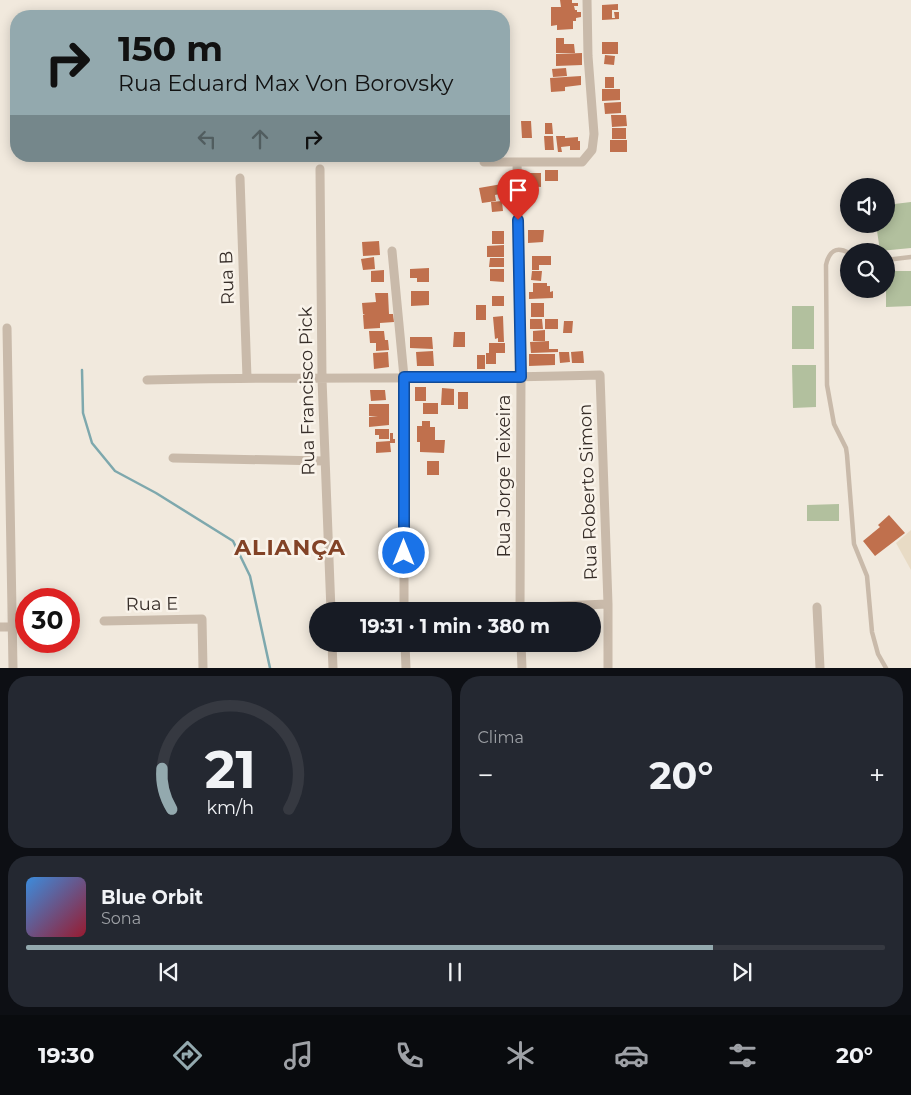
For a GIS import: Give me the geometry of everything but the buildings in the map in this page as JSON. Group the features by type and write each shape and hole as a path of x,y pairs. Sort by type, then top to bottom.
{"street":[{"path":"484,162 582,162 592,150 594,134 588,56 587,0"},
{"name":"Rua Jorge Teixeira","path":"517,162 521,377 520,602"},
{"name":"Rua Francisco Pick","path":"320,169 324,461 331,602"},
{"name":"Rua B","path":"240,178 247,378"},
{"path":"392,251 404,377 404,602"},
{"path":"6,328 4,388 13,668"},
{"name":"Rua Roberto Simon","path":"521,377 600,375 608,604 608,668"},
{"path":"147,380 521,377"},
{"path":"173,458 324,461"},
{"path":"601,604 608,604"},
{"path":"817,607 820,668"},
{"name":"Rua E","path":"104,622 202,619 203,668"},
{"path":"0,627 12,627"},
{"path":"332,652 333,668"},
{"path":"406,652 406,668"},
{"path":"521,652 522,668"}],"lane":[{"path":"840,249 836,250 827,259 826,265 828,385 834,424 848,455 854,544 867,576 872,632 878,654 886,668"},
{"path":"895,259 911,257"}],"green space":[{"path":"911,202 911,248 895,250 895,243 879,243 877,233 895,233 895,204"},
{"path":"895,271 911,271 911,306 886,307 886,298 895,298"},
{"path":"792,306 814,306 814,349 792,349"},
{"path":"792,365 816,365 816,407 793,408"},
{"path":"839,504 839,521 807,521 807,505"}],"shaded area":[{"path":"911,530 911,570 896,543"}],"waterway":[{"path":"82,370 83,413 92,443 115,471 156,493 233,541 250,576 270,668"}],"district":[{"name":"ALIANÇA","path":"290,547"}],"route":[{"path":"404,553 404,377 521,377 518,220"}]}
